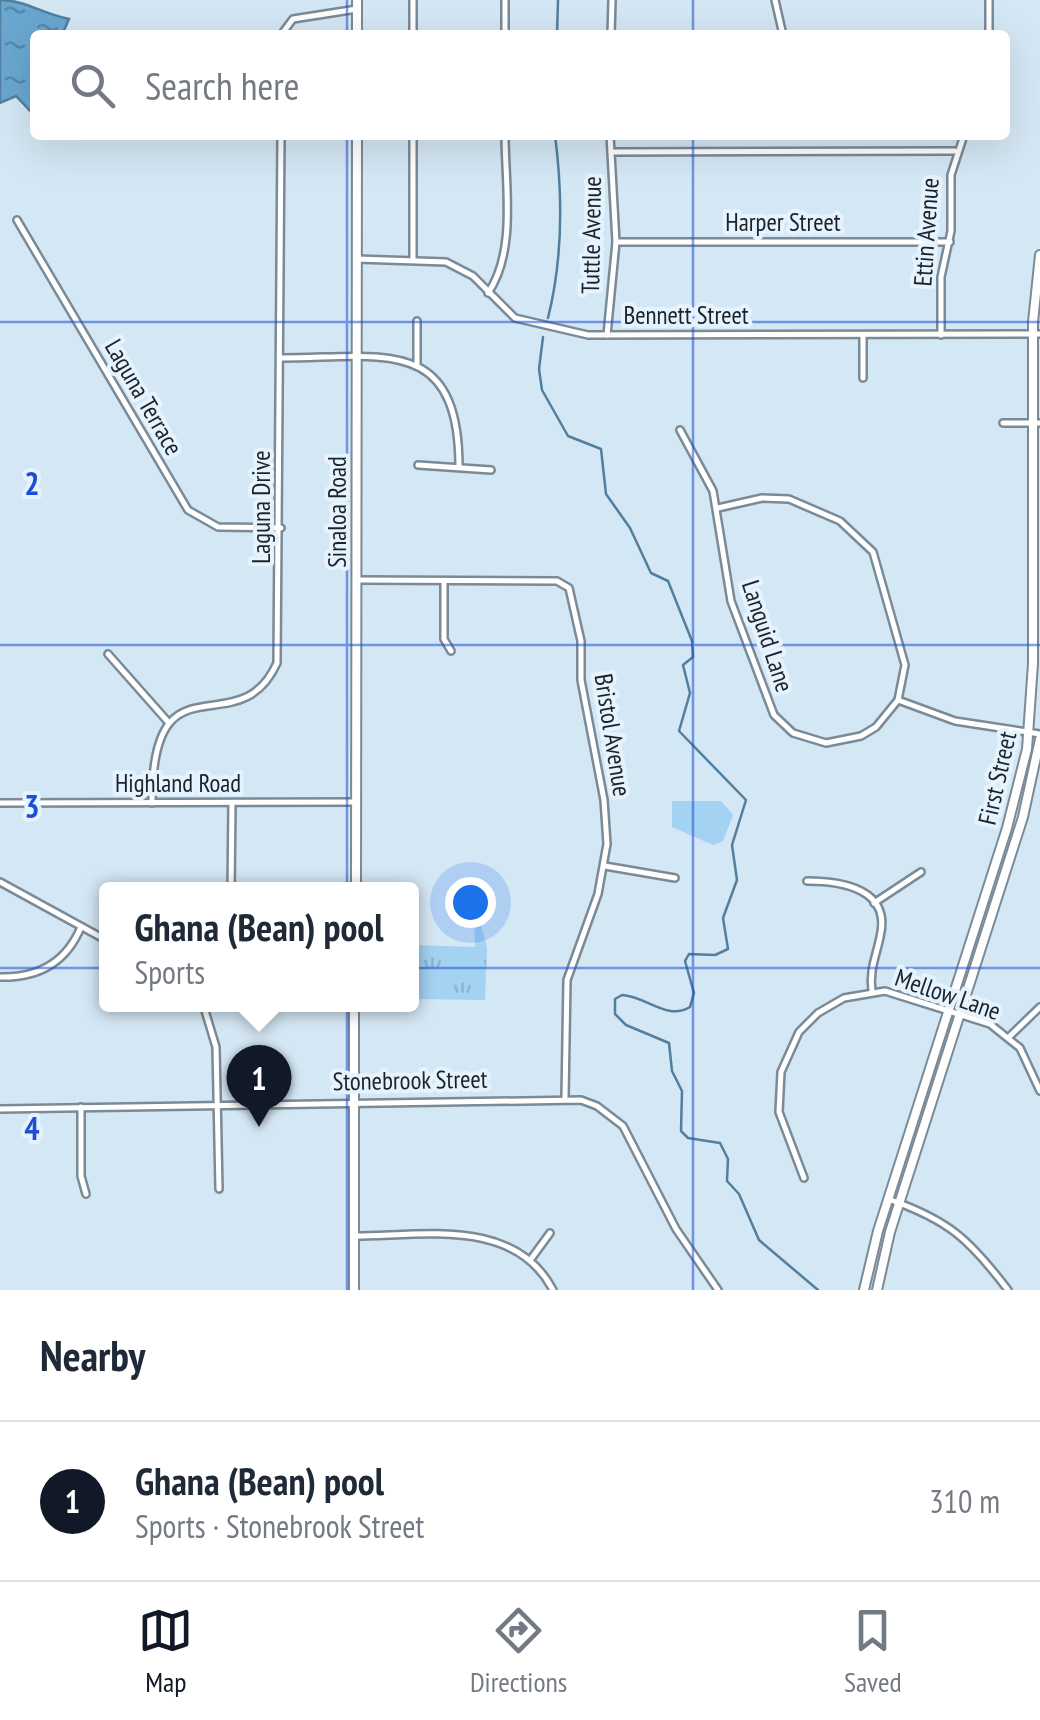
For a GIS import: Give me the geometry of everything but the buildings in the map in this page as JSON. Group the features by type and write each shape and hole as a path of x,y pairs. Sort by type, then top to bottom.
{"main road":[{"name":"Sinaloa Road","path":"356,882 357,140"},
{"name":"First Street","path":"864,1290 888,1199 1019,786 1029,732 1040,255"},
{"name":"First Street","path":"877,1290 900,1203 1023,817 1040,736"},
{"path":"354,1012 354,1290"}],"street":[{"path":"413,0 413,30"},
{"path":"505,0 505,30"},
{"path":"611,30 612,0"},
{"path":"775,0 782,30"},
{"path":"990,0 990,30"},
{"path":"284,30 292,19 357,5"},
{"name":"Laguna Drive","path":"169,723 195,706 246,698 272,675 280,648 281,140"},
{"path":"413,140 413,259"},
{"path":"488,293 500,274 505,249 505,140"},
{"name":"Tuttle Avenue","path":"607,335 616,242 610,140"},
{"name":"Ettin Avenue","path":"941,335 941,277 950,242 950,174 962,140"},
{"path":"610,152 956,151"},
{"name":"Laguna Terrace","path":"17,220 188,510 218,528 281,528"},
{"name":"Harper Street","path":"616,242 950,242"},
{"name":"Bennett Street","path":"357,259 413,259 456,266 505,311 526,323 607,335 1036,334"},
{"path":"417,320 417,365"},
{"path":"863,335 863,378"},
{"path":"281,358 394,358 417,365 438,380 453,403 459,424 459,465"},
{"path":"1003,424 1036,424"},
{"name":"Languid Lane","path":"680,430 707,477 718,508 731,600 768,704 780,723 808,740 843,742 876,727 898,700"},
{"path":"418,465 491,470"},
{"path":"718,508 762,498 789,499 840,521 862,538 881,569 903,652 904,676 898,700 955,722 1040,736"},
{"name":"Bristol Avenue","path":"356,580 557,581 570,588 581,641 584,696 604,800 605,866 567,980 565,1098"},
{"path":"444,580 444,639 452,651"},
{"path":"108,654 169,723 154,751 152,803"},
{"name":"Highland Road","path":"0,803 356,802"},
{"path":"230,882 232,803"},
{"path":"605,866 675,878"},
{"path":"874,902 920,872"},
{"path":"0,882 99,936"},
{"path":"807,882 849,884 874,902 882,930 870,966 872,991"},
{"path":"0,976 21,977 47,968 68,951 82,927"},
{"name":"Mellow Lane","path":"804,1178 779,1112 784,1060 799,1032 818,1013 844,998 872,991 896,993 990,1024 1009,1037 1027,1060 1040,1091"},
{"path":"1009,1037 1040,1006"},
{"path":"206,1012 215,1035 219,1190"},
{"name":"Stonebrook Street","path":"0,1109 565,1098 598,1106 623,1126 676,1229 718,1290"},
{"path":"82,1107 86,1194"},
{"path":"888,1199 949,1224 979,1252 1008,1290"},
{"path":"531,1259 550,1233"},
{"path":"354,1236 482,1237 508,1244 531,1259 553,1290"}],"green space":[{"path":"672,801 721,801 733,815 723,841 713,845 672,827"},
{"path":"473,892 487,948 485,1000 419,999 419,945 475,947"}],"water":[{"path":"0,0 69,19 64,30 30,30 30,111 16,96 0,103"}],"waterway":[{"path":"557,30 558,0"},
{"path":"548,318 557,273 560,227 555,140"},
{"path":"543,337 539,369 542,390 568,436 601,449 606,494 630,528 651,573 668,581 692,641 693,657 683,665 690,693 679,731 746,800 732,845 737,880 723,918 728,949 715,955 689,954 685,961 694,993 690,1007 665,1010 622,995 615,999 615,1014 626,1025 669,1043 672,1071 682,1091 681,1131 688,1138 720,1143 728,1159 727,1181 739,1194 759,1240 818,1290"}],"place":[{"name":"Ghana (Bean) pool","path":"259,1127"}]}
